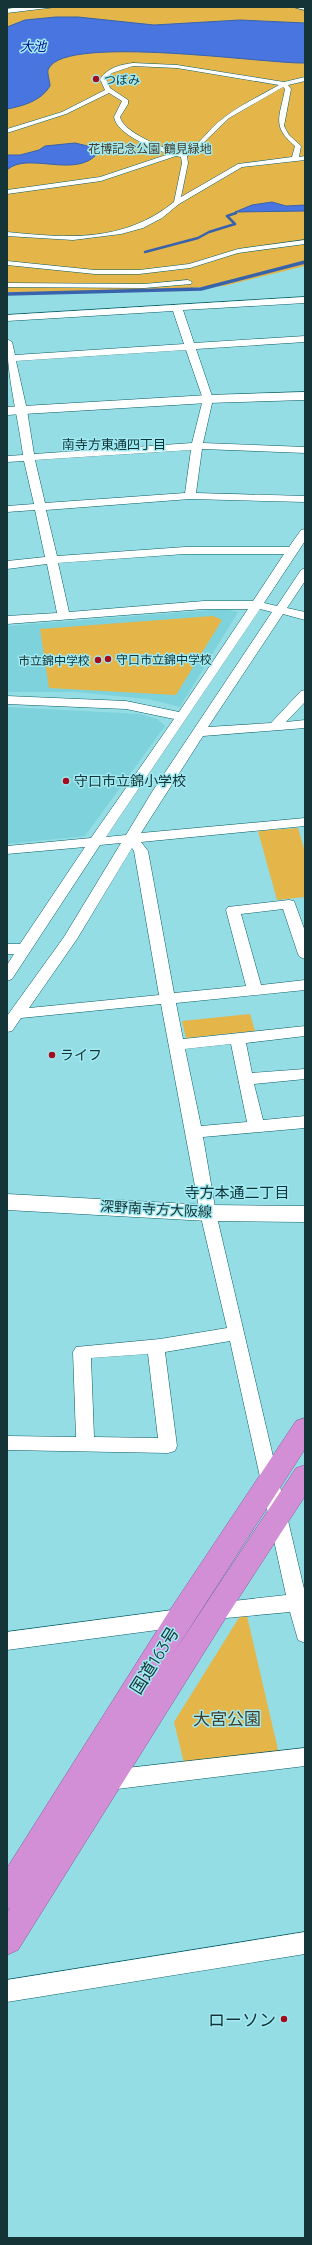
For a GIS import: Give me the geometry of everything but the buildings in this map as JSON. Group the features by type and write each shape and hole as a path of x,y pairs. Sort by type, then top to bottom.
{"highway":[{"name":"国道163号","path":"7,1895 180,1618 305,1428"},
{"name":"国道163号","path":"7,1940 215,1611 305,1476"}],"main road":[{"name":"深野南寺方大阪線","path":"7,1202 68,1204 208,1213 305,1214"}],"street":[{"path":"7,11 24,8 53,7"},
{"path":"296,7 305,8"},
{"path":"295,159 298,146 286,136 281,126 288,89 284,84 246,75 149,64 129,66 108,73 103,83 108,91 126,100 125,104 119,110 117,117 124,130 174,154 184,155 193,150 227,117 284,84 305,78"},
{"path":"7,131 64,113 108,91"},
{"path":"7,192 101,179 174,154"},
{"path":"177,203 185,163 184,155"},
{"path":"7,234 47,238 109,234 155,221 177,203 240,166 305,158"},
{"path":"7,263 111,273 159,270 185,267 218,255 305,242"},
{"path":"7,285 144,286 188,282"},
{"path":"7,318 305,300"},
{"path":"177,308 192,348 208,399 197,446 190,496"},
{"path":"9,359 192,348 305,339"},
{"path":"7,342 9,359 22,410 29,458 64,615"},
{"path":"7,411 208,399 305,396"},
{"path":"7,459 197,446 305,450"},
{"path":"7,509 190,496 305,499"},
{"path":"7,976 95,842 258,605 305,532"},
{"path":"7,565 52,559 238,549 292,550"},
{"path":"7,1027 70,939 131,838 305,572"},
{"path":"7,620 204,605 258,605 305,616"},
{"path":"276,725 305,694"},
{"path":"7,700 126,705 182,717"},
{"path":"199,732 305,724"},
{"path":"7,850 305,822"},
{"path":"131,838 141,851 208,1213 237,1333 277,1518 302,1603 305,1634"},
{"path":"255,991 233,910 290,904 305,954"},
{"path":"7,949 25,949"},
{"path":"16,1014 305,985"},
{"path":"176,1045 237,1037 305,1031"},
{"path":"237,1037 256,1126"},
{"path":"245,1079 305,1074"},
{"path":"194,1132 305,1122"},
{"path":"85,1445 82,1352 156,1347 196,1342 237,1333"},
{"path":"7,1443 168,1446 156,1347"},
{"path":"215,1611 302,1603"},
{"path":"7,1641 180,1618"},
{"path":"109,1780 305,1758"},
{"path":"7,1991 305,1943"}],"shaded area":[{"name":"守口市立錦中学校","path":"225,609 238,612 180,707 148,699 75,692 7,692 7,626"},
{"name":"守口市立錦小学校","path":"7,707 140,714 157,719 165,726 85,836 7,844"}],"green space":[{"name":"花博記念公園 鶴見緑地","path":"7,7 305,7 305,266 224,286 141,291 7,292"},
{"name":"守口市立錦中学校","path":"213,616 222,620 176,695 49,688 40,629"},
{"path":"298,828 305,852 305,897 277,900 258,831"},
{"path":"250,1014 255,1031 186,1038 182,1021"},
{"name":"大宮公園","path":"240,1616 247,1616 279,1754 185,1767 174,1722"}],"water":[{"name":"大池","path":"56,17 78,17 154,25 240,20 305,23 305,63 169,53 91,53 64,58 49,68 48,74 50,86 42,96 31,102 7,109 7,27 25,20"},
{"path":"75,143 92,147 97,151 97,154 88,161 76,164 64,165 26,163 16,165 7,170 7,155 20,155 39,150 45,146"},
{"path":"272,202 286,206 305,205 305,211 235,212 252,205"}],"waterway":[{"path":"145,252 198,238 209,232 235,224 227,216 236,213"},
{"path":"7,294 201,289 305,262 303,263"}],"place":[{"name":"つぼみ","path":"96,79"},
{"name":"守口市立錦中学校","path":"108,659"},
{"name":"市立錦中学校","path":"98,660"},
{"name":"守口市立錦小学校","path":"66,781"},
{"name":"ライフ","path":"52,1055"},
{"name":"ローソン","path":"284,2019"}],"district":[{"name":"南寺方東通四丁目","path":"114,444"},
{"name":"寺方本通二丁目","path":"237,1192"}]}
